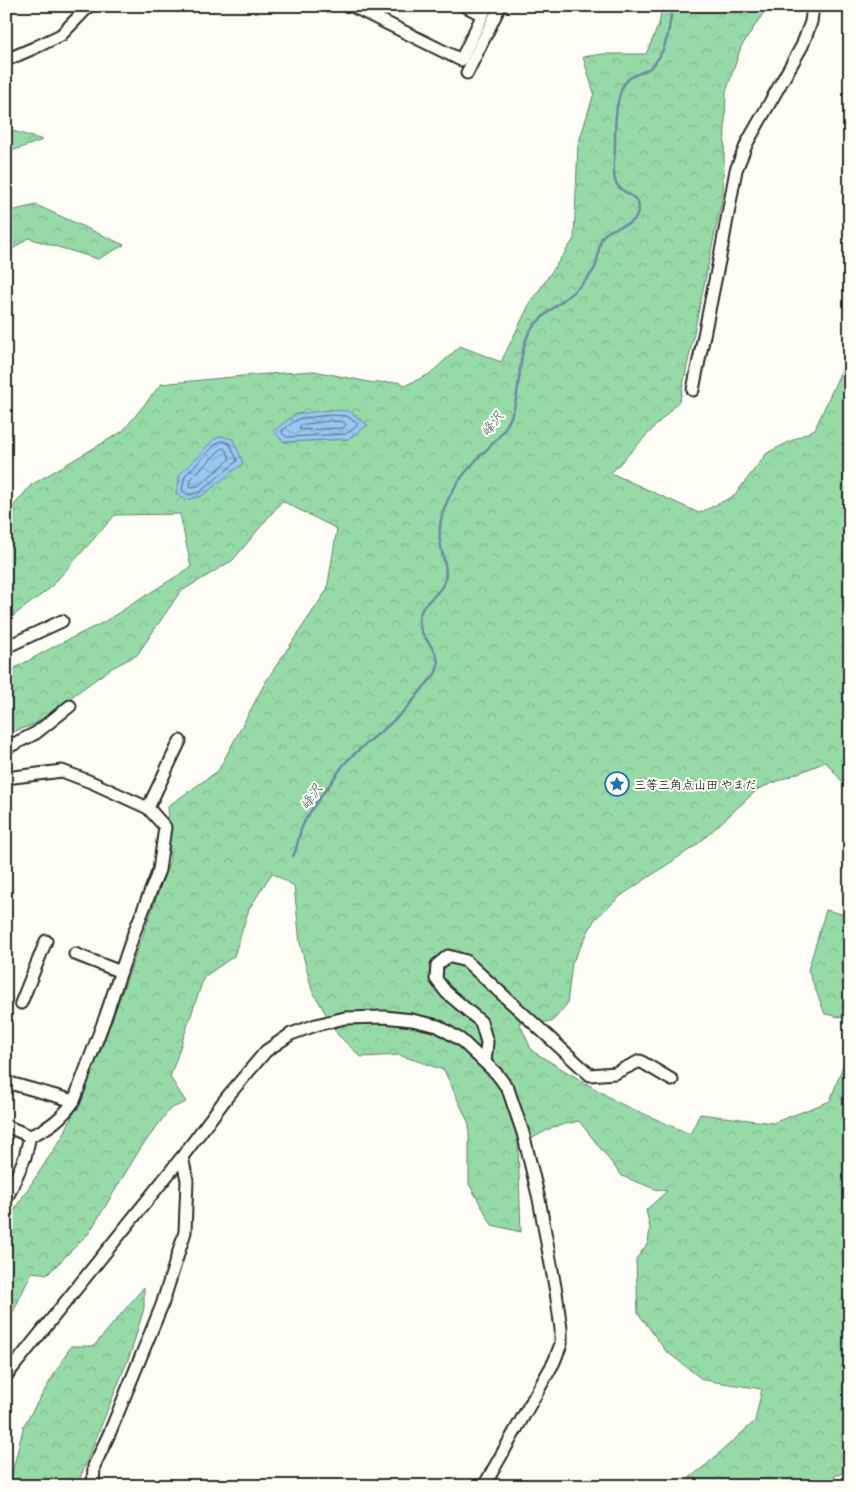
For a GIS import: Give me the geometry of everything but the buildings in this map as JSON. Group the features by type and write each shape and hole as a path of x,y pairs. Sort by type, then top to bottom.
{"street":[{"path":"6,60 60,35 89,6"},
{"path":"352,6 461,60 485,11 465,6"},
{"path":"467,73 500,6"},
{"path":"693,390 736,170 748,143 802,46 811,22 813,6"},
{"path":"6,647 62,621"},
{"path":"6,748 36,733 70,706"},
{"path":"148,808 180,741"},
{"path":"6,778 62,771 148,808 165,827 159,870 134,932 74,1101 67,1112 44,1130 30,1136 6,1126"},
{"path":"21,1003 46,941"},
{"path":"75,954 121,972"},
{"path":"485,1062 487,1042 481,1022 446,992 436,978 437,965 448,956 466,961 590,1075 615,1073 640,1061 672,1080"},
{"path":"6,1376 182,1157 227,1097 266,1051 291,1034 316,1025 345,1018 384,1017 412,1020 438,1026 462,1040 497,1074 508,1089 523,1133 539,1199 556,1292 561,1344 554,1362 484,1486"},
{"path":"6,1095 8,1082 74,1101"},
{"path":"6,1200 25,1157 30,1136"},
{"path":"93,1486 94,1466 110,1432 162,1305 185,1232 188,1180 182,1157"}],"green space":[{"path":"662,6 768,6 741,47 726,92 723,194 680,400 611,473 699,513 734,496 767,453 815,429 850,351 850,791 826,762 758,789 698,844 622,895 595,919 572,963 567,1004 552,1022 519,1022 532,1051 619,1103 690,1134 700,1114 773,1123 830,1101 850,1047 850,1470 835,1476 831,1486 679,1486 706,1465 755,1421 762,1389 703,1380 666,1351 638,1313 636,1259 648,1243 650,1228 646,1210 667,1191 655,1189 622,1176 579,1121 553,1127 518,1146 521,1232 492,1225 469,1184 469,1124 444,1070 399,1055 361,1057 338,1035 312,990 300,943 294,886 272,873 249,909 234,956 204,977 170,1077 186,1102 170,1109 140,1149 89,1233 48,1274 32,1272 6,1327 6,1222 63,1136 100,1053 170,860 168,806 218,771 266,681 327,590 337,529 282,501 233,560 180,592 137,655 110,669 33,725 6,734 6,673 104,622 191,567 180,514 115,515 49,589 6,621 6,515 31,485 123,431 161,384 314,371 374,383 397,382 406,385 430,374 460,346 501,362 529,305 574,239 578,145 594,93 583,57 603,54 646,54 659,24","holes":["368,425 348,439 284,442"]},
{"path":"6,129 43,140 6,153"},
{"path":"36,205 124,245 98,259 28,238 6,254 6,212"},
{"path":"826,910 850,916 850,1019 825,1014 808,970"},
{"path":"144,1287 144,1308 131,1352 80,1478 82,1486 6,1486 6,1479 11,1477 24,1425 71,1346 94,1346"}],"water":[{"path":"330,410 349,411 368,425 348,439 284,442 273,431 296,414"},
{"path":"221,436 233,439 243,463 202,496 186,500 176,494 180,474 213,440"}],"waterway":[{"name":"峰沢","path":"293,856 305,821 343,765 401,714 436,672 437,658 420,628 419,621 422,609 444,583 445,568 440,542 440,524 443,511 451,493 460,480 500,435 509,421 516,398 523,351 532,328 589,277 595,267 603,236 607,232 631,222 637,215 638,203 617,185 614,176 617,109 622,88 627,80 650,68 664,48 672,6"}],"place":[{"name":"三等三角点山田 やまだ","path":"617,784"}]}
